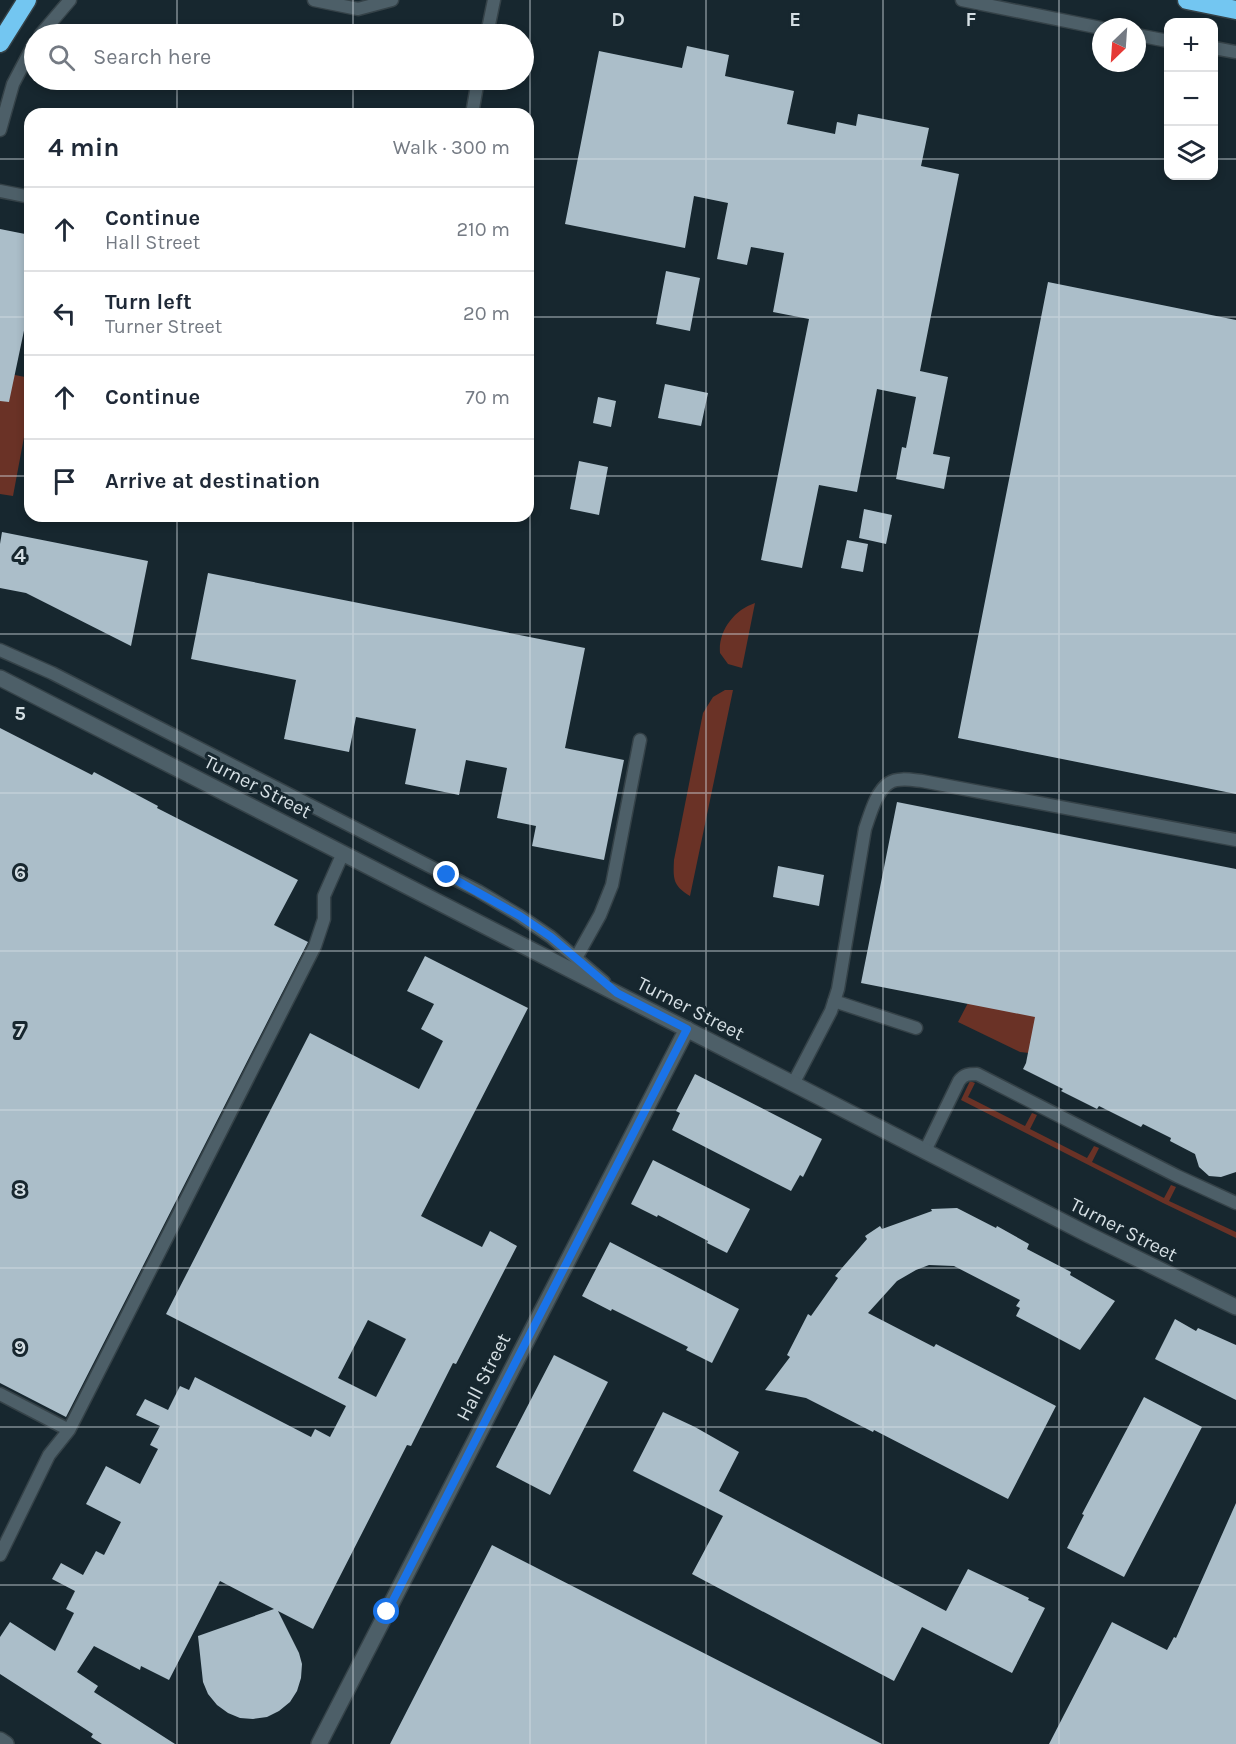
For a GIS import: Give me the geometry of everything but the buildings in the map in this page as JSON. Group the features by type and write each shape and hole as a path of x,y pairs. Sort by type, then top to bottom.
{"highway":[{"path":"0,43 27,0"},
{"path":"1187,0 1236,8"},
{"path":"1195,0 1236,8"}],"street":[{"name":"Turner Street","path":"0,678 925,1152 1155,1269 1236,1307"},
{"name":"Hall Street","path":"319,1744 687,1029"},
{"path":"0,1740 6,1744"}],"lane":[{"path":"50,24 70,0"},
{"path":"314,0 358,9 392,0"},
{"path":"489,24 494,0"},
{"path":"962,0 1092,26"},
{"path":"1146,37 1164,40"},
{"path":"1218,49 1236,52"},
{"path":"0,130 13,84 24,63"},
{"path":"473,108 476,90"},
{"path":"0,191 24,196"},
{"path":"0,650 61,677 478,891 551,937 617,993"},
{"path":"576,958 600,915 612,885 640,741"},
{"path":"793,1084 834,1001 843,969 866,829 872,806 889,783 902,779 922,781 1236,840"},
{"path":"0,1555 50,1455 69,1430 315,946 324,919 324,896 343,853"},
{"path":"834,1001 916,1028"},
{"path":"925,1152 958,1081 962,1076 977,1074 1177,1176 1236,1203"},
{"path":"0,1394 69,1430"}],"shaded area":[{"path":"0,372 24,377 24,437 13,496 0,494"},
{"path":"755,603 742,668 728,664 720,653 725,629 734,616"},
{"path":"725,690 733,690 690,896 680,889 675,881 674,860 703,713 713,697"},
{"path":"969,1001 1037,1014 1029,1053 1020,1052 958,1022"},
{"path":"970,1081 975,1083 968,1097 1025,1126 1032,1113 1037,1115 1030,1129 1087,1158 1094,1146 1099,1148 1092,1162 1164,1198 1171,1185 1176,1187 1169,1201 1236,1232 1236,1238 961,1100"}],"route":[{"path":"387,1612 687,1029 617,993 551,937 520,916 447,875"}]}
